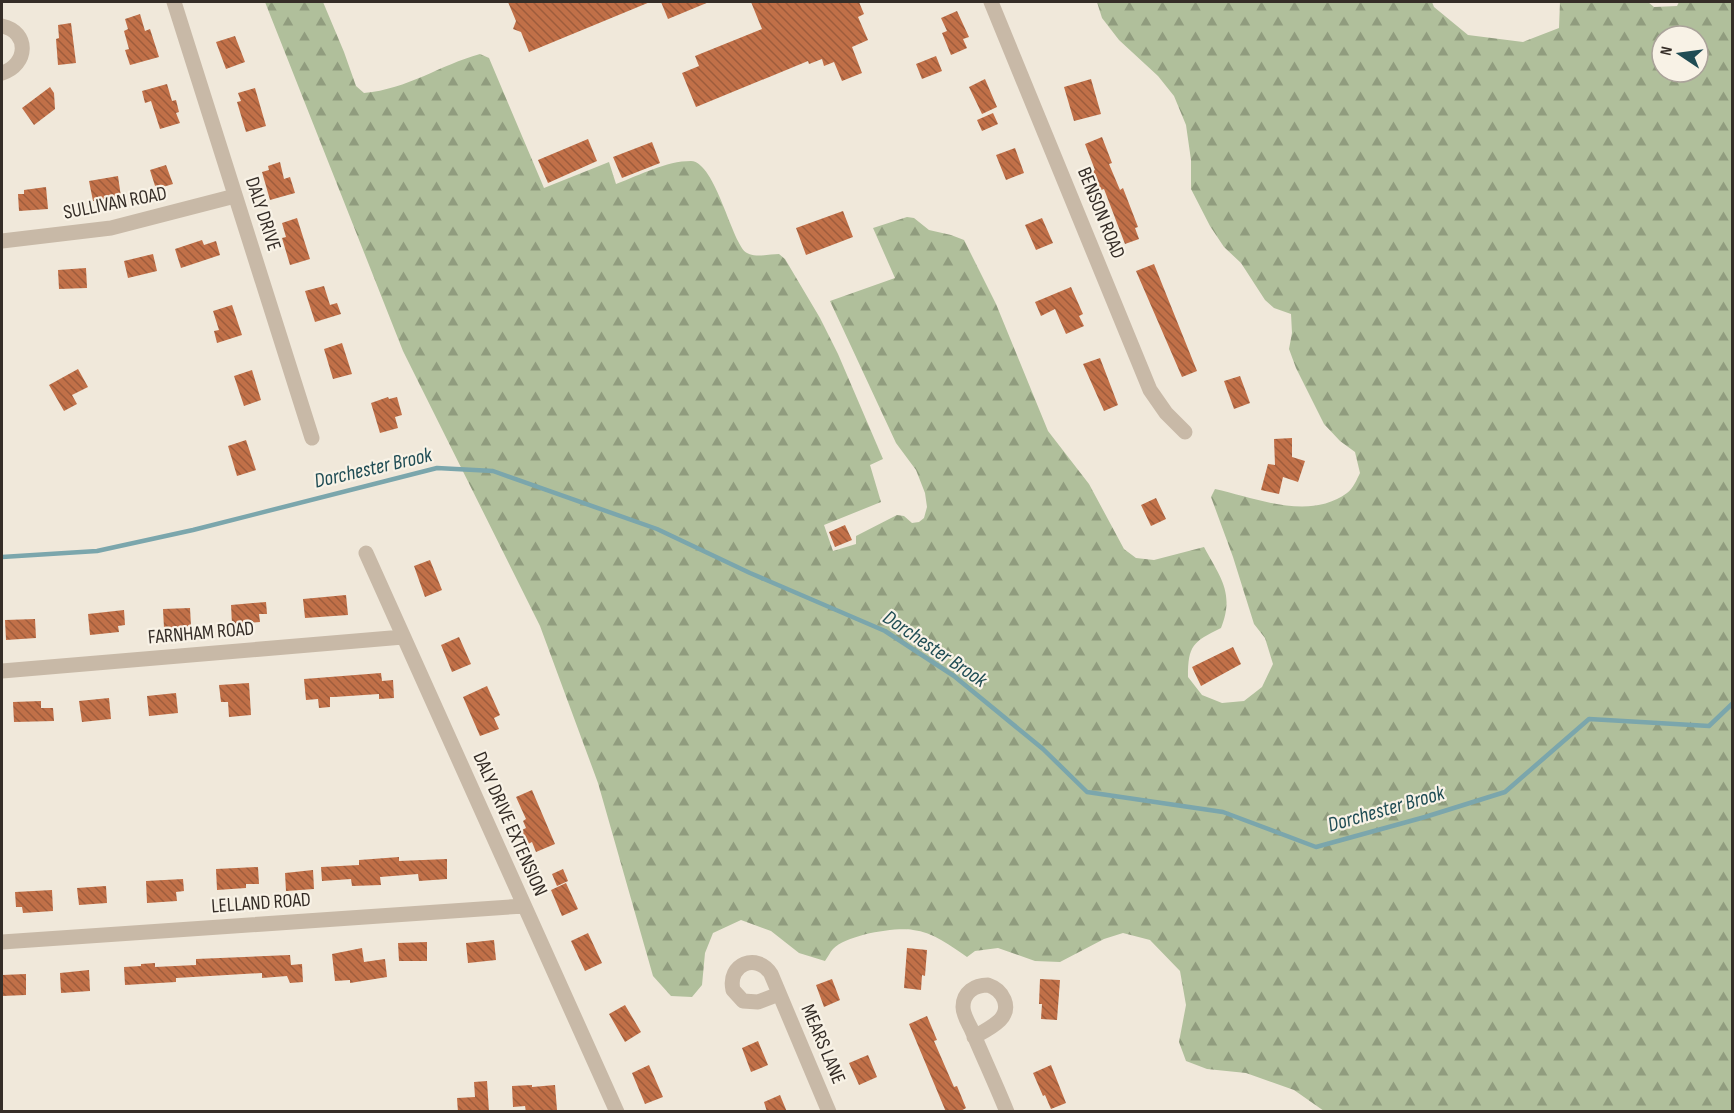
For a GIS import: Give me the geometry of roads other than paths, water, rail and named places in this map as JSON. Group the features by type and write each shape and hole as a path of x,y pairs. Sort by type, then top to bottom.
{"street":[{"name":"DALY DRIVE","path":"174,2 312,438"},
{"name":"BENSON ROAD","path":"991,2 1150,390 1162,408 1185,432"},
{"path":"2,26 15,31 22,45 22,53 15,66 2,73"},
{"name":"SULLIVAN ROAD","path":"2,241 111,228 235,196"},
{"name":"DALY DRIVE EXTENSION","path":"366,553 617,1112"},
{"name":"FARNHAM ROAD","path":"2,671 403,637"},
{"name":"LELLAND ROAD","path":"2,942 524,906"},
{"name":"MEARS LANE","path":"779,994 829,1112"},
{"path":"974,1037 1007,1112"}],"waterway":[{"name":"Dorchester Brook","path":"2,557 97,551 193,530 437,468 493,471 657,529 750,573 885,631 954,676 1043,749 1087,792 1223,812 1316,847 1505,792 1589,719 1709,726 1732,704"}]}
